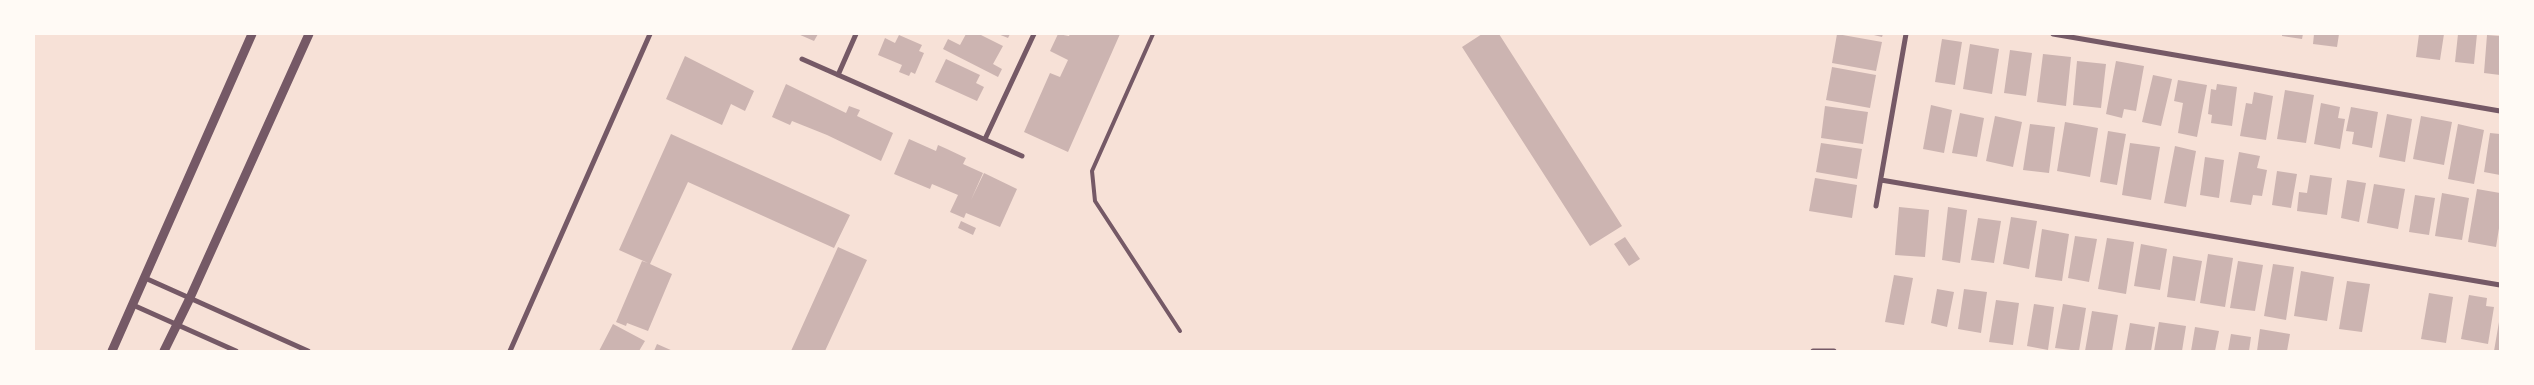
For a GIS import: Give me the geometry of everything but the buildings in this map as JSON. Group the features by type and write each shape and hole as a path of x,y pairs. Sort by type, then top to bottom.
{"street":[{"path":"112,351 252,34"},
{"path":"164,351 189,300 309,34"},
{"path":"510,351 650,34"},
{"path":"838,75 856,34"},
{"path":"985,139 1034,34"},
{"path":"1876,206 1906,34"},
{"path":"2053,34 2500,111"},
{"path":"802,59 1022,156"},
{"path":"1881,180 2500,285"},
{"path":"145,278 189,300 308,351"},
{"path":"133,305 236,351"},
{"path":"1813,351 1834,351"}],"lane":[{"path":"1153,34 1092,171 1095,201 1180,331"}]}
